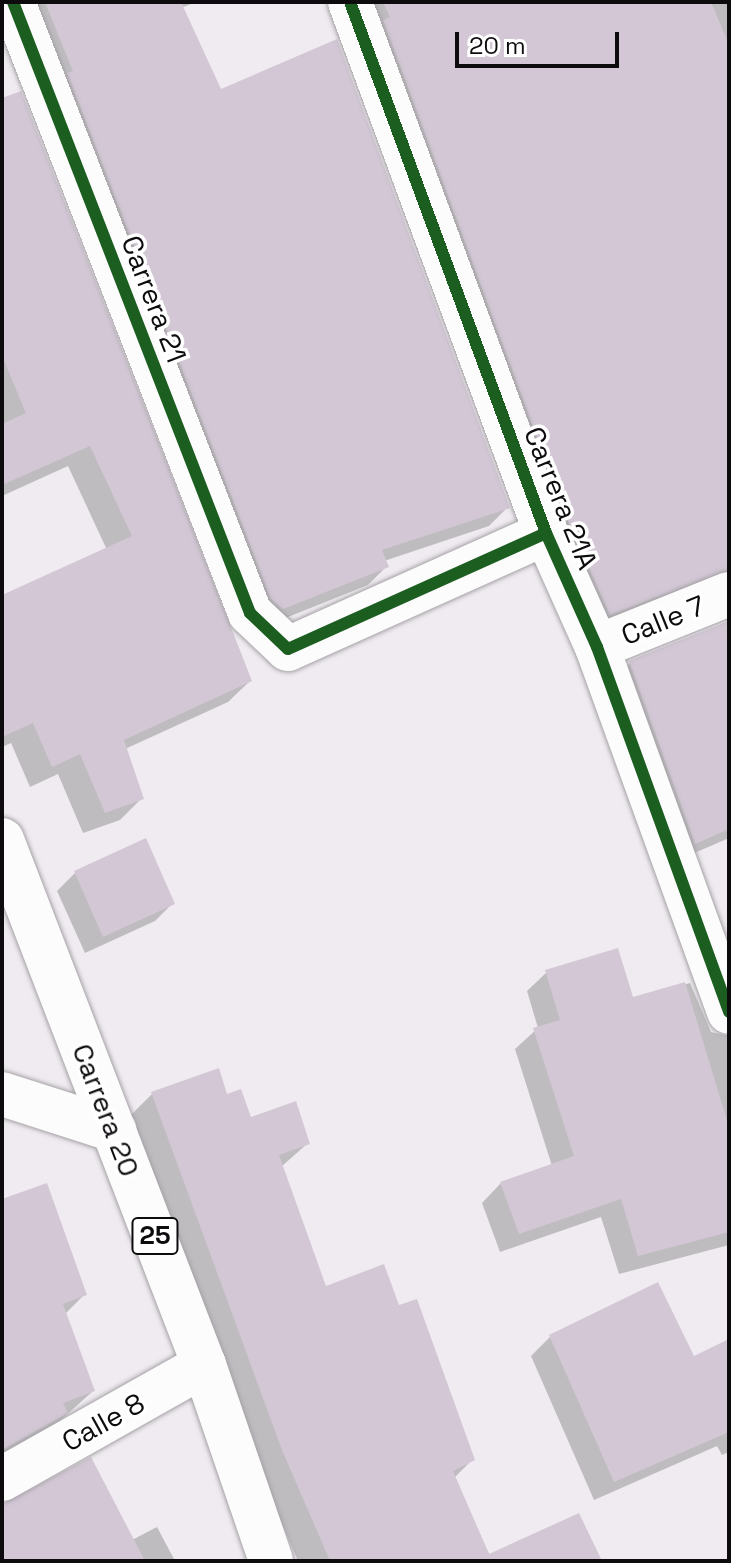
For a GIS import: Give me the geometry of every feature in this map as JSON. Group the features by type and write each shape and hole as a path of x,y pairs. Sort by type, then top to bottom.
{"street":[{"name":"Carrera 21","path":"13,2 250,613 288,649 546,533"},
{"name":"Carrera 21A","path":"350,2 546,533 597,647 729,1012"},
{"name":"Calle 7","path":"597,647 729,594"},
{"name":"Carrera 20","path":"2,840 204,1365 271,1561"},
{"path":"2,1094 109,1119"},
{"name":"Calle 8","path":"2,1479 204,1365"}],"building":[{"path":"45,2 181,2 221,89 337,39 510,508 382,550 389,567 283,609 271,599 67,73 73,71"},
{"path":"383,2 711,2 729,45 729,570 610,615 569,524 383,20 390,17"},
{"path":"21,91 252,681 124,740 144,799 105,813 80,754 52,767 33,723 2,737 2,595 132,536 90,446 2,485 2,424 26,413 2,356 2,98"},
{"path":"729,621 729,829 695,844 629,661"},
{"path":"146,838 175,904 103,937 74,871"},
{"path":"618,948 633,997 685,982 729,1127 729,1232 638,1256 621,1199 519,1234 500,1182 574,1156 533,1028 560,1020 545,970"},
{"path":"219,1068 227,1094 241,1089 251,1117 296,1101 310,1144 279,1155 326,1286 384,1264 399,1305 417,1299 475,1460 453,1471 489,1554 579,1513 602,1561 330,1561 282,1450 151,1092"},
{"path":"47,1183 87,1295 63,1304 95,1391 63,1403 68,1413 2,1450 2,1199"},
{"path":"658,1282 694,1356 729,1339 729,1432 614,1482 549,1335"},
{"path":"91,1457 145,1561 2,1561 2,1504"}],"cycle path":[{"path":"13,2 250,613 288,649 546,533"},
{"path":"350,2 546,533 597,647 729,1012"}]}
